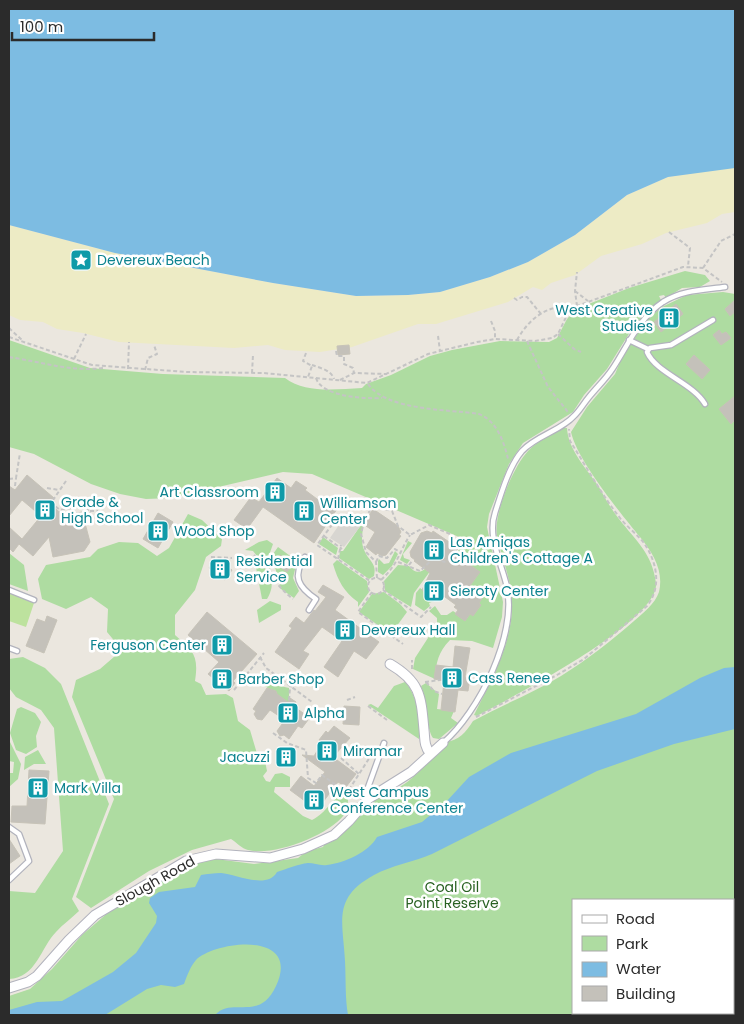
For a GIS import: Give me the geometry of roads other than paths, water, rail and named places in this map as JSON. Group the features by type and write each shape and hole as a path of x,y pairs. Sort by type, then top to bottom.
{"street":[{"path":"390,664 408,676 416,687 422,708 425,745 430,752"},
{"name":"Slough Road","path":"9,988 23,984 37,976 69,940 95,915 186,861 216,854 270,858 320,842 342,828 368,799 411,772 430,752 443,743"}],"lane":[{"path":"443,743 461,726 469,715 490,674 505,634 509,604 507,588 494,538 494,514 513,465 522,451 537,439 573,418 610,371 629,340 654,310 674,296 693,291 725,287"},
{"path":"629,340 648,349 671,345 713,320"},
{"path":"648,349 649,355 658,365 699,395 705,404"},
{"path":"305,557 297,571 296,578 302,588 316,599 309,610"},
{"path":"9,590 34,600"},
{"path":"9,648 17,651"},
{"path":"368,799 366,794 384,743"},
{"path":"9,827 19,834 30,861 9,880"}],"water":[{"path":"9,9 735,9 735,168 668,177 627,195 575,235 528,262 490,277 440,292 356,296 273,283 115,253 9,225"},
{"path":"735,667 735,729 674,744 597,771 432,854 381,872 361,884 351,893 346,902 342,922 348,1015 215,1015 229,1008 254,1006 262,1003 269,997 276,986 281,968 277,956 267,948 253,945 237,945 206,953 196,960 184,984 175,987 161,985 147,989 105,1015 9,1015 9,1010 37,1002 62,1001 113,972 136,953 156,923 157,916 149,903 150,898 159,892 195,887 201,875 213,873 227,874 251,880 266,880 277,872 300,864 327,865 341,862 362,852 377,837 422,822 446,802 469,777 511,753 636,714 700,678 724,668"}],"place":[{"name":"Devereux Beach","path":"81,260"},
{"name":"West Creative Studies","path":"669,318"},
{"name":"Art Classroom","path":"275,492"},
{"name":"Grade & High School","path":"45,510"},
{"name":"Williamson Center","path":"304,511"},
{"name":"Wood Shop","path":"158,531"},
{"name":"Las Amigas Children's Cottage A","path":"434,550"},
{"name":"Residential Service","path":"220,569"},
{"name":"Sieroty Center","path":"434,591"},
{"name":"Devereux Hall","path":"345,630"},
{"name":"Ferguson Center","path":"222,645"},
{"name":"Cass Renee","path":"452,678"},
{"name":"Barber Shop","path":"222,679"},
{"name":"Alpha","path":"288,713"},
{"name":"Miramar","path":"327,751"},
{"name":"Jacuzzi","path":"286,757"},
{"name":"Mark Villa","path":"38,788"},
{"name":"West Campus Conference Center","path":"314,800"}],"park label":[{"name":"Coal Oil Point Reserve","path":"452,896"}]}
